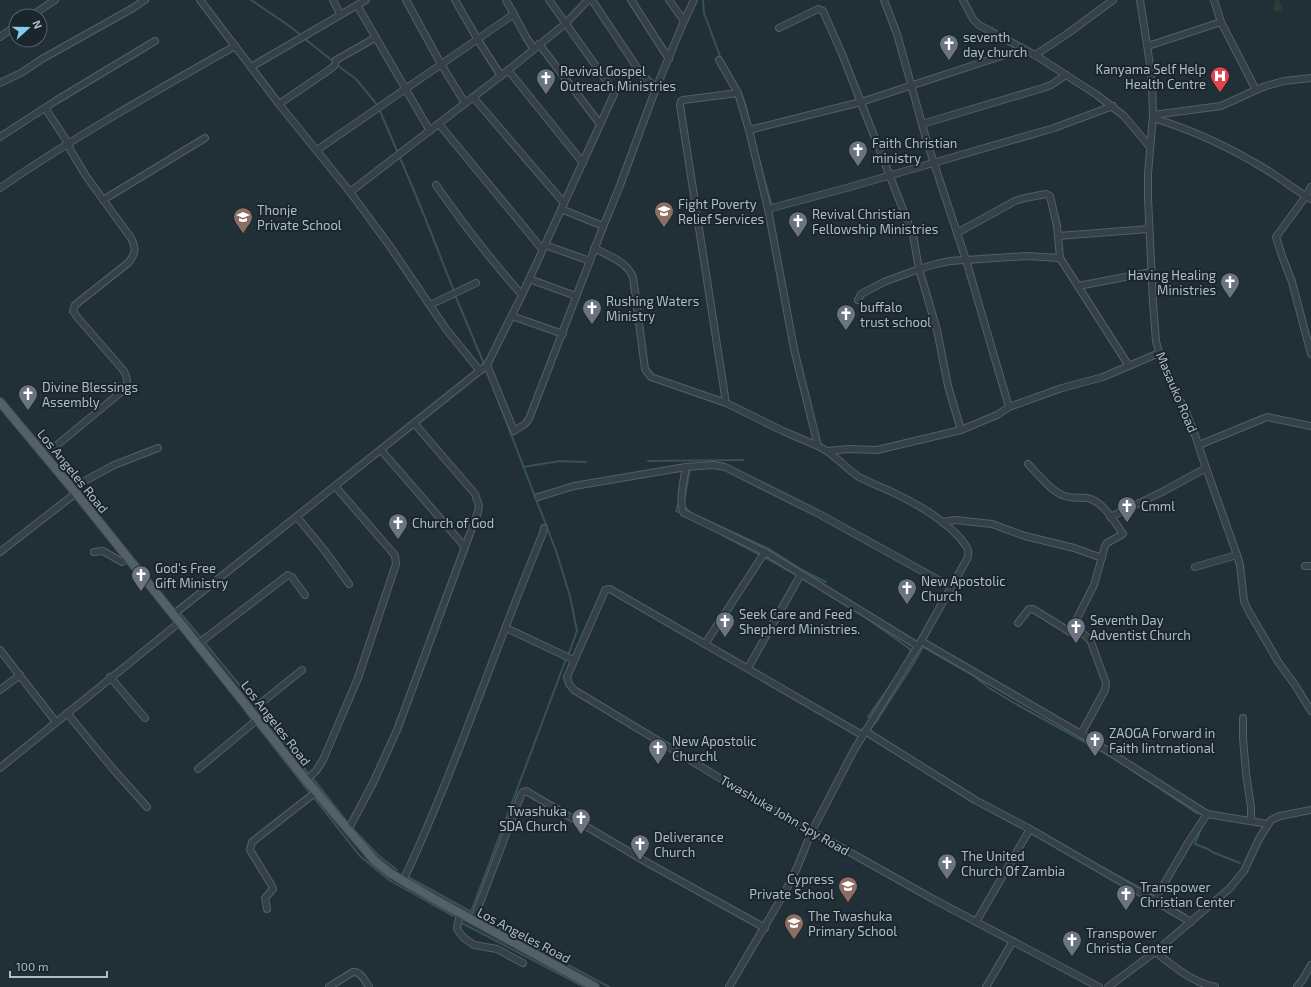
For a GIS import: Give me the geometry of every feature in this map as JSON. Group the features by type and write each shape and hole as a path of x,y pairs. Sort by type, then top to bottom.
{"main road":[{"name":"Los Angeles Road","path":"0,402 174,614 316,793 374,860 385,870 403,881 595,987"}],"street":[{"path":"43,8 55,0"},
{"path":"0,82 21,73 42,59 145,0"},
{"path":"200,0 279,104 350,192 446,329 480,371"},
{"path":"333,0 340,14"},
{"path":"251,67 366,0"},
{"path":"406,0 441,64 465,103"},
{"path":"455,0 501,76"},
{"path":"506,0 533,48"},
{"path":"174,614 487,365 522,295 600,124 614,97 614,92 549,0"},
{"path":"350,192 501,76 533,48 566,23 588,0"},
{"path":"592,0 642,75 656,88"},
{"path":"631,0 668,59"},
{"path":"670,0 684,21"},
{"path":"487,365 514,432 526,424 529,419 563,334 594,248 619,188 656,88 694,0"},
{"path":"884,0 897,34 922,124 966,260 1009,407"},
{"path":"963,0 979,25 1035,55 1113,106 1131,123 1150,147"},
{"path":"1035,55 1067,34 1113,0"},
{"name":"Masauko Road","path":"1140,0 1148,46 1152,85 1153,116 1148,186 1149,229 1155,327 1159,353 1163,367 1189,419 1237,555 1241,572 1242,592 1246,605 1279,663 1311,711"},
{"path":"1214,0 1221,22 1256,90"},
{"path":"357,5 430,131"},
{"path":"778,28 818,9 821,10 839,47 862,102 868,123 913,235 919,269 938,330 945,374 961,430"},
{"path":"317,150 514,14"},
{"path":"1148,46 1221,22"},
{"path":"279,104 335,65 336,60 376,38"},
{"path":"1,134 155,41"},
{"path":"539,44 600,124"},
{"path":"0,188 68,144 154,92 235,46"},
{"path":"749,130 862,102 1023,48"},
{"path":"719,60 738,93 749,130 768,209 794,349 818,446"},
{"path":"508,70 583,163"},
{"path":"922,124 1043,88 1051,85 1066,75"},
{"path":"1153,116 1222,106 1256,90 1284,81 1311,78"},
{"path":"726,404 680,105 681,101 683,100 738,93"},
{"path":"473,97 564,203"},
{"path":"768,209 829,193 889,174 1054,128 1113,106"},
{"path":"45,108 68,144 79,166 134,244 134,254 128,263 75,305 73,311 124,371 128,384 123,392 45,455"},
{"path":"1153,116 1223,146 1269,171 1309,198"},
{"path":"438,124 543,247 590,261"},
{"path":"103,200 205,138"},
{"path":"436,186 485,252 522,295"},
{"path":"1311,187 1309,198 1276,237 1292,282 1311,354"},
{"path":"957,233 1015,201 1046,194 1050,196 1052,199 1058,236 1060,258 1129,366"},
{"path":"561,210 603,226"},
{"path":"1058,236 1149,229"},
{"path":"594,248 619,261 633,277 646,369 649,375 726,404 818,446 859,476 906,500 942,522 955,533 968,548 969,555 919,643 864,733 811,833 797,868 765,928 729,987"},
{"path":"858,300 861,294 874,287 919,269 950,261 1026,256 1060,258"},
{"path":"1078,286 1151,272"},
{"path":"529,279 576,296"},
{"path":"430,305 476,283"},
{"path":"512,316 563,334"},
{"path":"828,452 848,449 877,450 961,430 997,415 1009,407 1062,388 1103,377 1159,353"},
{"path":"1199,445 1267,417 1311,426"},
{"path":"348,830 398,730 478,512 478,500 475,494 414,423"},
{"path":"0,552 74,491 114,465 158,448"},
{"path":"381,450 465,547"},
{"path":"1028,464 1055,491 1063,496 1086,498 1100,504 1123,534 1107,543 1094,585 1070,632"},
{"path":"538,497 574,486 686,467 713,465 725,467 830,521 951,587"},
{"path":"686,467 681,504 684,512 765,552 919,643 1081,734 1207,814 1268,824"},
{"path":"1110,517 1162,492 1206,468"},
{"path":"306,780 316,771 323,760 358,678 396,564 395,556 335,486"},
{"path":"297,517 325,551 349,584"},
{"path":"942,522 955,520 992,524 1025,536 1079,549 1102,558"},
{"path":"403,881 434,812 544,528"},
{"path":"94,552 103,552 122,562 128,558"},
{"path":"765,552 705,644 864,733 975,800 1030,829 1191,922"},
{"path":"1195,567 1237,555"},
{"path":"748,668 801,574"},
{"path":"198,644 288,575 292,577 305,595"},
{"name":"Twashuka John Spy Road","path":"705,644 608,589 604,592 567,677 571,688 811,833 819,835 976,922 1099,987"},
{"path":"1018,623 1031,608 1070,632 1080,632 1088,637 1096,653 1106,683 1104,690 1081,734"},
{"path":"0,768 110,677 180,622"},
{"path":"506,628 574,660"},
{"path":"0,650 56,722"},
{"path":"252,711 302,670"},
{"path":"0,690 20,676"},
{"path":"110,677 145,718"},
{"path":"67,713 112,769 147,807"},
{"path":"1243,718 1243,738 1251,807 1251,821"},
{"path":"198,769 258,719"},
{"path":"473,921 520,795 526,791 648,863 765,928"},
{"path":"267,909 265,898 273,889 250,850 252,842 316,793"},
{"path":"1108,987 1155,952 1229,889 1244,871 1268,824 1280,816 1311,810"},
{"path":"1154,901 1207,814"},
{"path":"976,922 1030,829"},
{"path":"460,913 456,928 464,938 474,945 497,950 523,963"},
{"path":"986,987 1013,941"},
{"path":"1155,952 1195,981 1214,987"},
{"path":"1297,987 1311,965"},
{"path":"329,987 353,972 356,972 359,973 369,987"}],"green space":[{"path":"1273,0 1279,0 1283,7 1280,11 1275,12 1274,6 1276,2"}],"waterway":[{"path":"251,0 302,36"},
{"path":"703,0 704,13 721,59"},
{"path":"306,37 305,39 334,62"},
{"path":"337,65 356,79 378,106"},
{"path":"726,66 739,89"},
{"path":"741,93 749,119"},
{"path":"380,111 397,151"},
{"path":"399,156 454,291"},
{"path":"759,160 772,206"},
{"path":"455,295 484,364"},
{"path":"494,390 556,551 570,596 577,631 569,653"},
{"path":"648,461 743,460"},
{"path":"523,467 560,461 586,462"},
{"path":"684,501 690,469"},
{"path":"679,501 676,511 683,514"},
{"path":"685,507 691,513 769,549 804,571 826,582"},
{"path":"722,535 760,555"},
{"path":"764,557 798,576"},
{"path":"803,579 812,584"},
{"path":"181,614 202,639"},
{"path":"865,617 910,649 911,653"},
{"path":"205,643 254,703"},
{"path":"871,732 870,729 876,722 923,647 974,676 989,688 1016,704 1112,757 1198,814"},
{"path":"471,912 566,659"},
{"path":"868,717 891,684"},
{"path":"257,707 308,773"},
{"path":"245,711 253,721"},
{"path":"255,723 309,792"},
{"path":"312,777 348,823"},
{"path":"315,799 360,856 389,880 453,916"},
{"path":"1202,826 1195,844 1240,863"},
{"path":"351,827 378,855 397,870"},
{"path":"1101,867 1155,896"},
{"path":"408,877 475,914"},
{"path":"1158,897 1186,915"},
{"path":"476,915 609,987"},
{"path":"462,923 584,987"}],"place":[{"name":"seventh day church","path":"949,61"},
{"name":"Kanyama Self Help Health Centre","path":"1220,93"},
{"name":"Revival Gospel Outreach Ministries","path":"546,95"},
{"name":"Faith Christian ministry","path":"858,167"},
{"name":"Fight Poverty Relief Services","path":"664,228"},
{"name":"Thonje Private School","path":"243,234"},
{"name":"Revival Christian Fellowship Ministries","path":"798,238"},
{"name":"Having Healing Ministries","path":"1230,299"},
{"name":"Rushing Waters Ministry","path":"592,325"},
{"name":"buffalo trust school","path":"846,331"},
{"name":"Divine Blessings Assembly","path":"28,411"},
{"name":"Cmml","path":"1127,523"},
{"name":"Church of God","path":"398,540"},
{"name":"God's Free Gift Ministry","path":"141,592"},
{"name":"New Apostolic Church","path":"907,605"},
{"name":"Seek Care and Feed Shepherd Ministries.","path":"725,638"},
{"name":"Seventh Day Adventist Church","path":"1076,644"},
{"name":"ZAOGA Forward in Faith Iintrnational","path":"1095,757"},
{"name":"New Apostolic Churchl","path":"658,765"},
{"name":"Twashuka SDA Church","path":"581,835"},
{"name":"Deliverance Church","path":"640,861"},
{"name":"The United Church Of Zambia","path":"947,880"},
{"name":"Cypress Private School","path":"848,903"},
{"name":"Transpower Christian Center","path":"1126,911"},
{"name":"The Twashuka Primary School","path":"794,940"},
{"name":"Transpower Christia Center","path":"1072,957"}]}
